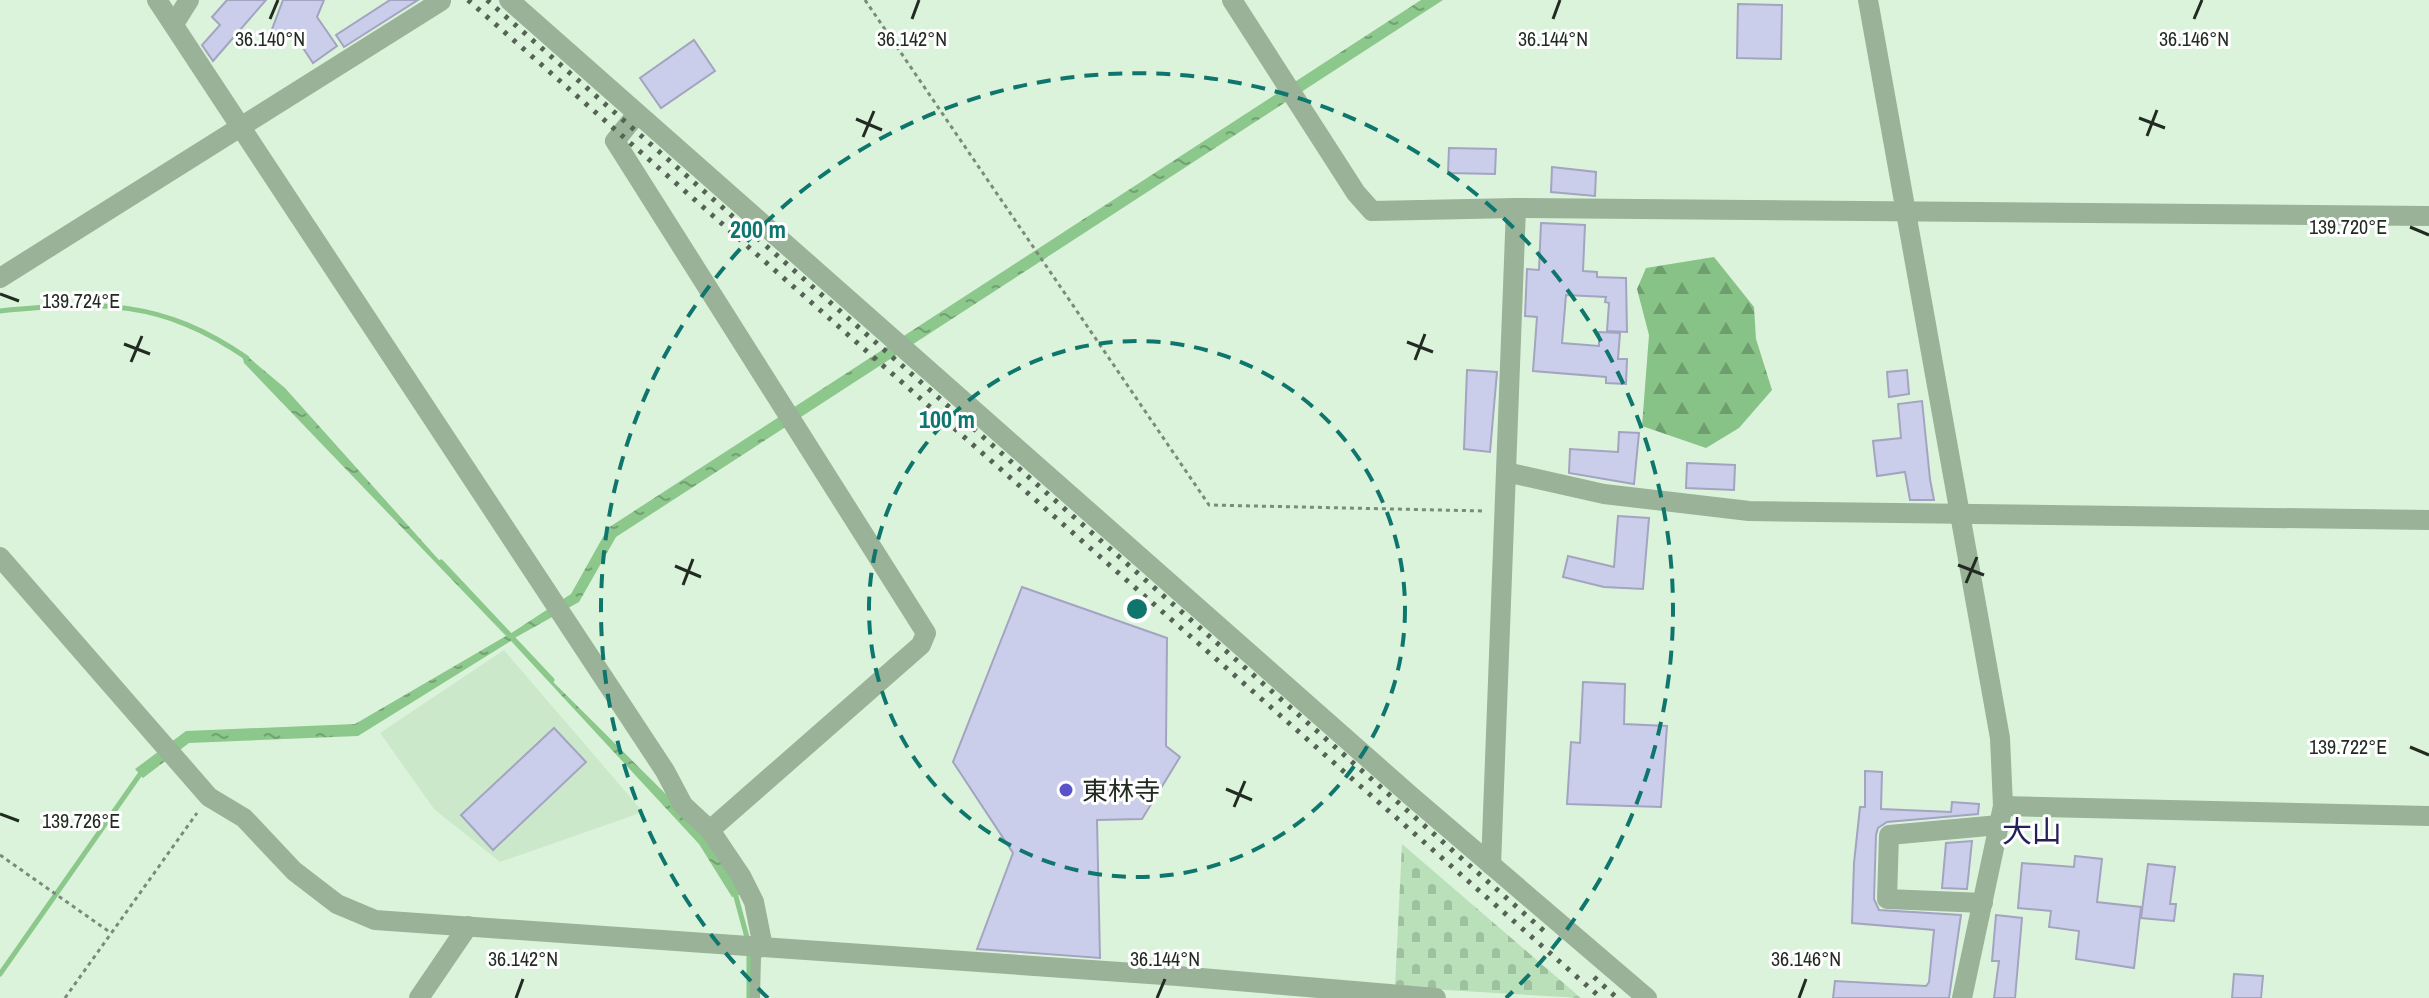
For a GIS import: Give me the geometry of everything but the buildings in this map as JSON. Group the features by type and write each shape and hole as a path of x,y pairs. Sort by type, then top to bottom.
{"street":[{"path":"157,0 665,771 683,805 710,830 754,902 763,947"},
{"path":"174,24 189,0"},
{"path":"509,0 1491,865 1647,998"},
{"path":"1232,0 1356,193 1372,211 1516,208 2429,216"},
{"path":"1868,0 2000,738 2001,816 1962,998"},
{"path":"0,278 239,125 441,1"},
{"path":"636,115 615,141 926,633 921,645 710,830"},
{"path":"1491,865 1516,208"},
{"path":"1506,472 1604,494 1749,511 2429,520"},
{"path":"0,557 209,797 244,818 294,871 337,904 375,920 1163,974 1436,998"},
{"path":"1983,903 1887,899 1889,835 2001,816 2429,816"},
{"path":"419,998 468,926"}],"lane":[{"path":"755,998 756,957 763,947"}],"path":[{"path":"865,0 1209,505 1505,511"},
{"path":"65,998 209,797"},
{"path":"0,855 111,933"}],"shaded area":[{"path":"504,650 643,812 500,862 434,809 380,733"}],"green space":[{"path":"1714,257 1754,307 1756,339 1772,390 1739,428 1706,448 1642,426 1649,335 1637,289 1646,268"},
{"path":"1402,844 1581,998 1395,987"}],"water":[{"path":"1421,0 1443,0 616,537 579,602 511,640 709,837 742,894 732,897 699,844 511,641 358,736 189,743 143,778 135,769 186,731 355,724 506,636 244,363 241,351 285,388 507,636 571,594 608,528"}],"waterway":[{"path":"0,311 69,306 129,309 186,324 247,358"},
{"path":"441,562 552,680"},
{"path":"0,974 143,770"},
{"path":"735,893 748,941"},
{"path":"749,951 749,998"}],"railway":[{"path":"468,0 1601,998"},
{"path":"487,0 1544,931"},
{"path":"1594,977 1617,998"}],"place":[{"name":"東林寺","path":"1066,790"}],"district":[{"name":"大山","path":"2032,831"}]}
